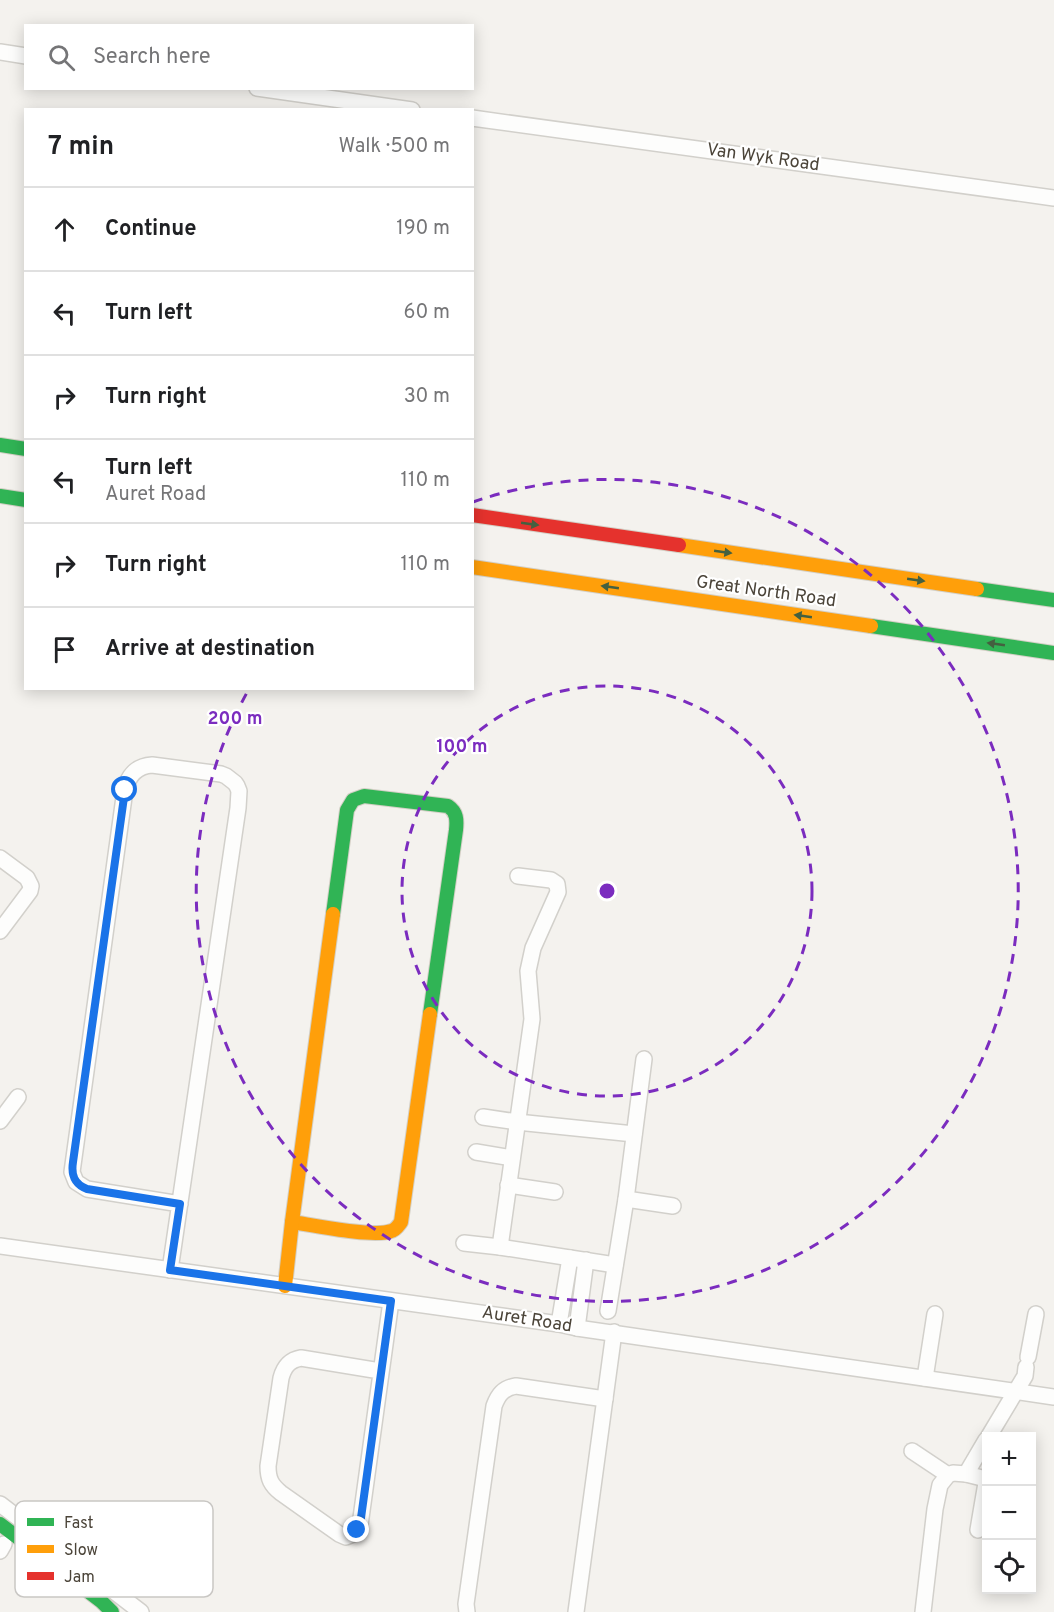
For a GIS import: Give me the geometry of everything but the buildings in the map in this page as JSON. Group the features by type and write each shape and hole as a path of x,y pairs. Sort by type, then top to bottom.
{"main road":[{"path":"0,445 24,448"},
{"path":"0,496 24,500"},
{"name":"Great North Road","path":"474,515 1054,600"},
{"name":"Great North Road","path":"474,567 1054,653"},
{"path":"285,1286 292,1222 348,806 355,799 364,796 448,806 457,816 456,830 401,1222 395,1230 376,1234 292,1222"},
{"path":"0,1524 15,1535"},
{"path":"1,1545 15,1554"},
{"path":"81,1597 104,1612"},
{"path":"95,1597 112,1612"}],"street":[{"path":"0,52 24,56"},
{"path":"271,90 397,108"},
{"name":"Van Wyk Road","path":"474,118 1054,198"},
{"path":"170,1270 180,1204 238,808 239,792 235,783 221,774 152,765 135,771 127,782 125,790 72,1172 76,1182 87,1189 180,1204"},
{"path":"0,858 27,878 31,886 30,891 0,931"},
{"path":"500,1247 532,1019 528,971 533,948 558,892 557,884 551,880 518,876"},
{"path":"608,1311 626,1200 644,1059"},
{"path":"0,1121 18,1097"},
{"path":"483,1117 634,1134"},
{"path":"476,1152 512,1158"},
{"path":"508,1185 555,1192"},
{"path":"626,1200 673,1206"},
{"path":"464,1243 615,1265"},
{"name":"Auret Road","path":"0,1246 614,1332 1054,1397"},
{"path":"558,1324 570,1258"},
{"path":"577,1328 586,1260"},
{"path":"380,1371 301,1358 295,1359 286,1366 281,1378 268,1467 269,1480 281,1493 346,1537 356,1533 360,1525 391,1301"},
{"path":"925,1378 934,1314"},
{"path":"991,1432 1025,1376 1036,1314"},
{"path":"576,1612 614,1332"},
{"path":"467,1612 466,1604 494,1406 499,1396 512,1386 521,1386 605,1399"},
{"path":"966,1474 982,1448"},
{"path":"912,1451 948,1475"},
{"path":"923,1612 937,1493 940,1485 948,1475 953,1473 982,1479"},
{"path":"978,1530 986,1486"},
{"path":"0,1504 15,1515"},
{"path":"121,1597 141,1612"}],"traffic: fast":[{"path":"0,445 24,449"},
{"path":"0,496 24,500"},
{"path":"977,589 1054,600"},
{"path":"871,626 1054,653"},
{"path":"333,914 347,810 353,800 364,796 451,808 456,816 456,830 430,1014"},
{"path":"0,1524 15,1535"},
{"path":"95,1597 112,1612"}],"traffic: slow":[{"path":"679,545 977,589"},
{"path":"474,567 871,626"},
{"path":"285,1286 333,914"},
{"path":"292,1222 372,1233 393,1230 401,1222 430,1014"}],"traffic: jam":[{"path":"474,515 679,545"}],"route":[{"path":"125,790 72,1175 78,1184 87,1189 180,1204 170,1270 391,1301 360,1525 357,1530"}]}
